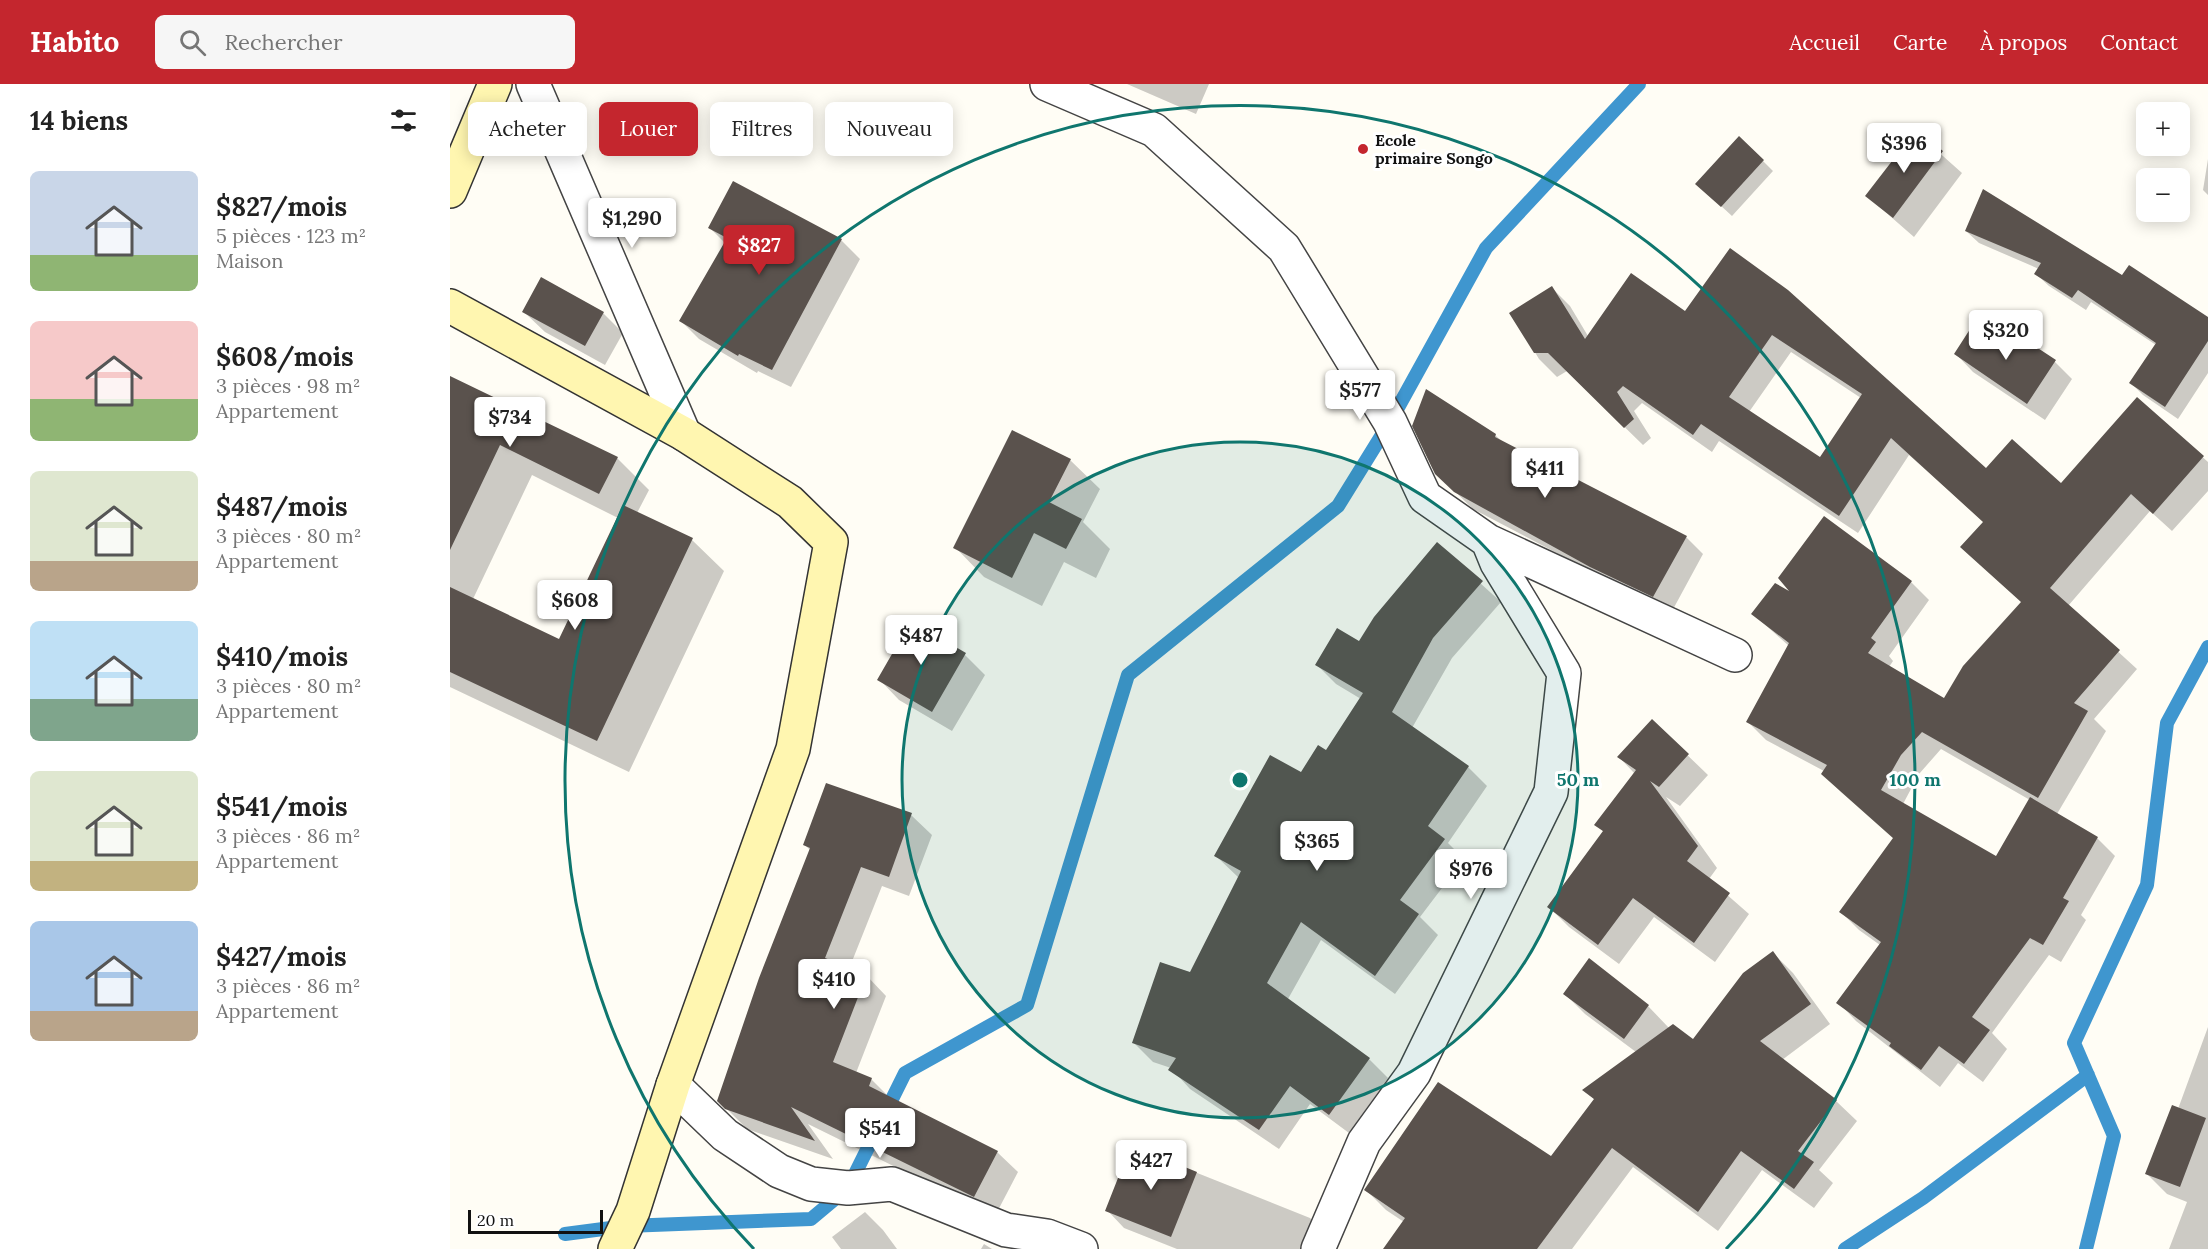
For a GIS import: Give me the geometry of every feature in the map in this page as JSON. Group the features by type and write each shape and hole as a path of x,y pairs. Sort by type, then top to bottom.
{"street":[{"path":"450,191 495,84"},
{"path":"533,84 684,434"},
{"path":"1047,84 1154,130 1284,248 1390,422 1425,497 1488,541 1735,655"},
{"path":"450,306 684,434 790,502 831,542 793,749 673,1085 633,1211 615,1249"},
{"path":"1318,1249 1364,1142 1414,1073 1551,792 1564,673 1497,562 1488,541"},
{"path":"673,1085 725,1135 778,1171 811,1184 848,1188 892,1184 1006,1230 1047,1236 1081,1249"}],"building":[{"path":"1916,130 1943,151 1893,218 1865,196"},
{"path":"1739,136 1764,160 1721,207 1695,184"},
{"path":"733,181 842,239 772,370 739,354 738,356 679,321 727,238 708,228"},
{"path":"1983,189 2122,275 2129,265 2208,317 2208,341 2165,407 2129,383 2156,343 2078,290 2072,298 2034,274 2041,263 1965,231"},
{"path":"1730,248 1788,290 1986,468 2012,439 2061,483 2137,397 2204,456 2153,514 2131,494 2050,588 2120,650 2074,703 2088,711 2038,798 1922,732 1901,755 1881,790 1996,856 2030,797 2098,837 2063,898 2069,901 2043,945 2030,938 1972,1017 1990,1030 1964,1064 1939,1046 1921,1070 1889,1046 1891,1043 1836,1003 1881,942 1839,912 1893,838 1821,774 1827,765 1746,722 1789,643 1751,614 1775,583 1789,591 1778,578 1824,516 1912,581 1871,638 1876,642 1868,653 1944,698 1963,666 2021,602 1960,547 1983,522 1891,438 1839,516 1701,424 1693,435 1623,386 1617,392 1634,419 1624,428 1548,353 1534,353 1509,313 1552,286 1585,339 1631,273 1685,311","holes":["1772,335 1862,394 1820,457 1729,397"]},
{"path":"541,277 604,312 585,346 522,312"},
{"path":"1974,323 2005,343 2012,331 2056,360 2027,404 1954,354"},
{"path":"450,376 618,457 599,494 500,445 450,550"},
{"path":"1426,389 1496,434 1495,437 1687,536 1653,597 1590,567 1454,492 1435,474 1412,426"},
{"path":"1012,430 1071,459 1049,502 1082,519 1066,549 1034,533 1012,578 953,548"},
{"path":"623,505 693,538 597,741 450,672 450,587 559,639"},
{"path":"1437,542 1483,581 1433,638 1392,712 1469,766 1428,826 1445,839 1400,900 1419,914 1375,976 1301,922 1267,983 1370,1058 1329,1115 1290,1086 1259,1130 1168,1070 1176,1058 1132,1043 1160,962 1190,972 1241,871 1214,856 1270,755 1301,772 1318,745 1326,750 1363,693 1315,665 1337,628 1359,641 1374,617"},
{"path":"911,621 966,653 932,712 877,680"},
{"path":"1652,719 1689,754 1659,787 1650,781 1698,846 1687,861 1730,893 1694,943 1633,898 1598,945 1547,907 1603,831 1594,825 1636,770 1617,757"},
{"path":"826,783 912,813 889,877 861,867 825,958 867,974 833,1062 872,1078 869,1086 998,1151 974,1197 791,1107 815,1141 725,1109 717,1101 759,978 810,848 803,845"},
{"path":"1773,951 1811,1004 1760,1041 1837,1100 1798,1151 1814,1162 1794,1189 1741,1151 1698,1212 1612,1148 1537,1249 1383,1249 1405,1218 1364,1190 1438,1082 1551,1156 1594,1099 1582,1090 1673,1024 1693,1039 1743,973"},
{"path":"1589,958 1649,1005 1624,1039 1563,994"},
{"path":"2172,1105 2206,1118 2180,1187 2145,1174"},
{"path":"1131,1145 1197,1172 1171,1237 1105,1211"}],"waterway":[{"path":"565,1234 626,1226 811,1219 848,1188 905,1073 1027,1005 1128,675 1338,506 1390,422 1486,248 1639,84"},
{"path":"2086,1249 2114,1136 2074,1043 2147,885 2167,723 2208,647"},
{"path":"1845,1249 1923,1198 2088,1075"}],"place":[{"name":"Ecole primaire Songo","path":"1363,149"}]}
